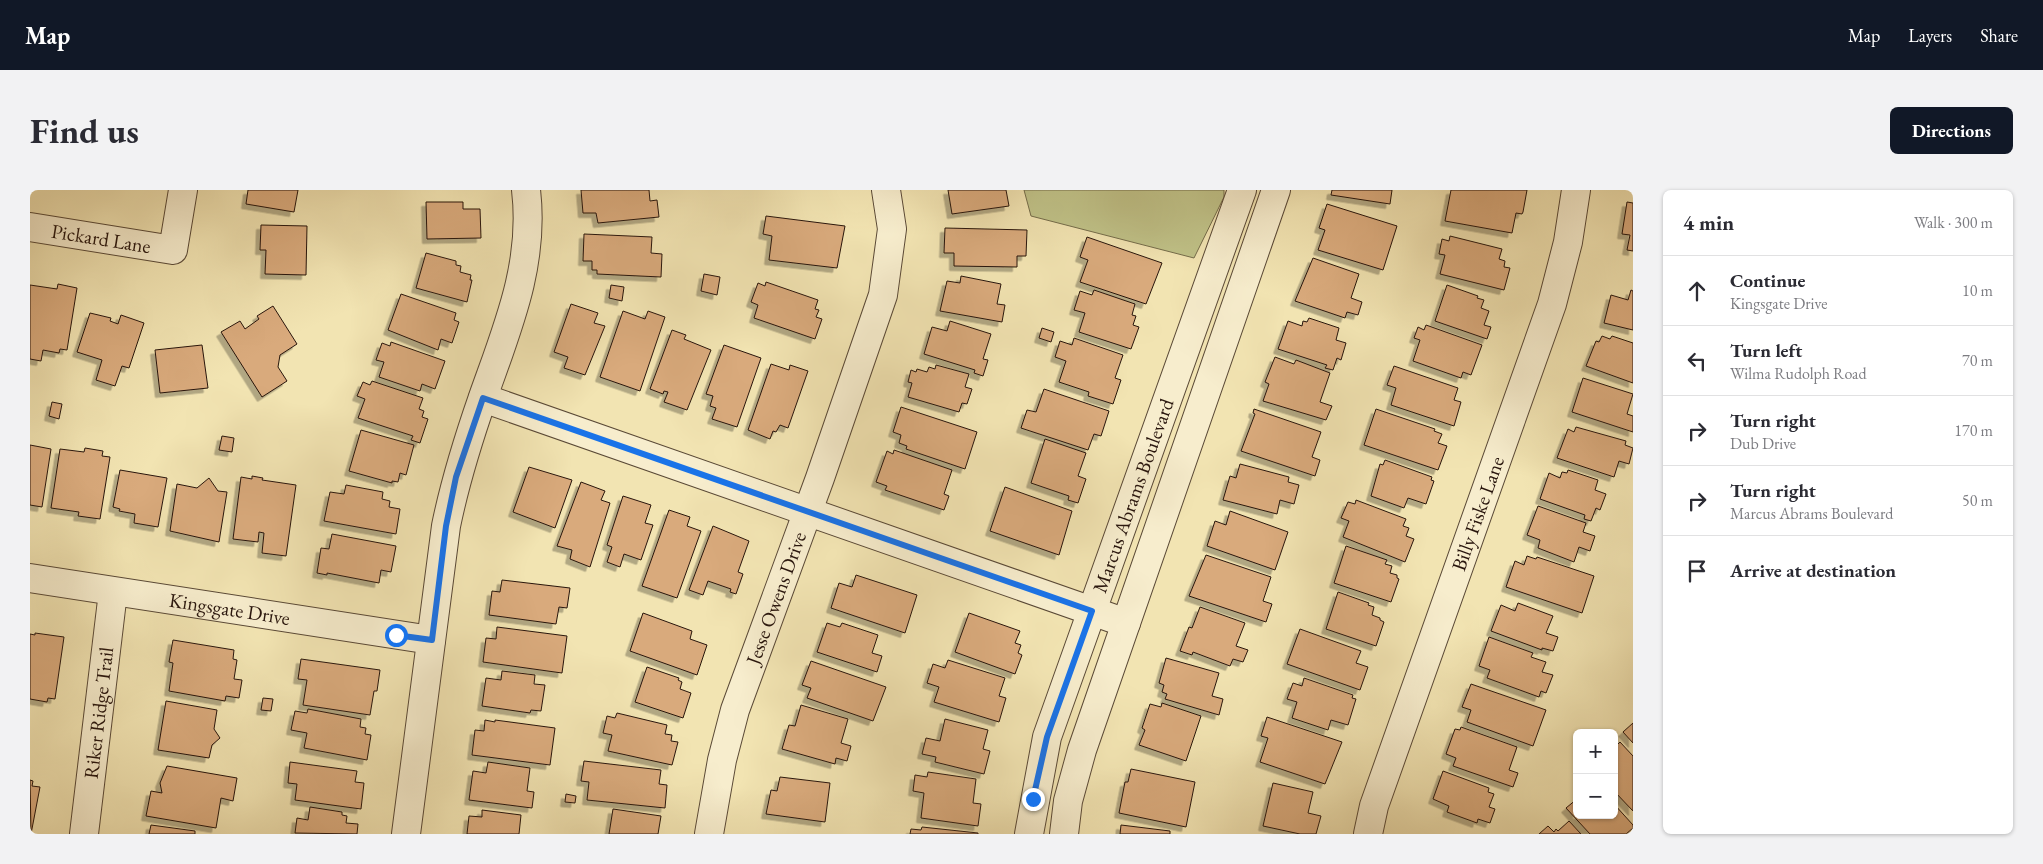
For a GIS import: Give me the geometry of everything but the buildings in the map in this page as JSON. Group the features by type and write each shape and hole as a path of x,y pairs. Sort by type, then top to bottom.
{"street":[{"name":"Pickard Lane","path":"30,227 173,250 183,190"},
{"path":"406,834 446,526 456,477 514,311 524,269 529,227 526,190"},
{"name":"Jesse Owens Drive","path":"709,834 722,760 736,710 808,512 883,295 892,229 886,190"},
{"name":"Marcus Abrams Boulevard","path":"1028,834 1047,737 1242,190"},
{"name":"Marcus Abrams Boulevard","path":"1064,834 1068,801 1082,750 1276,190"},
{"name":"Billy Fiske Lane","path":"1368,834 1374,806 1552,304 1568,242 1576,190"},
{"path":"483,398 1126,623"},
{"name":"Kingsgate Drive","path":"30,578 432,640"},
{"name":"Riker Ridge Trail","path":"84,834 113,592"}],"green space":[{"path":"1024,190 1224,190 1224,197 1194,258 1031,216"}],"route":[{"path":"396,635 432,640 446,526 456,477 483,398 1092,611 1047,737 1033,799"}]}
